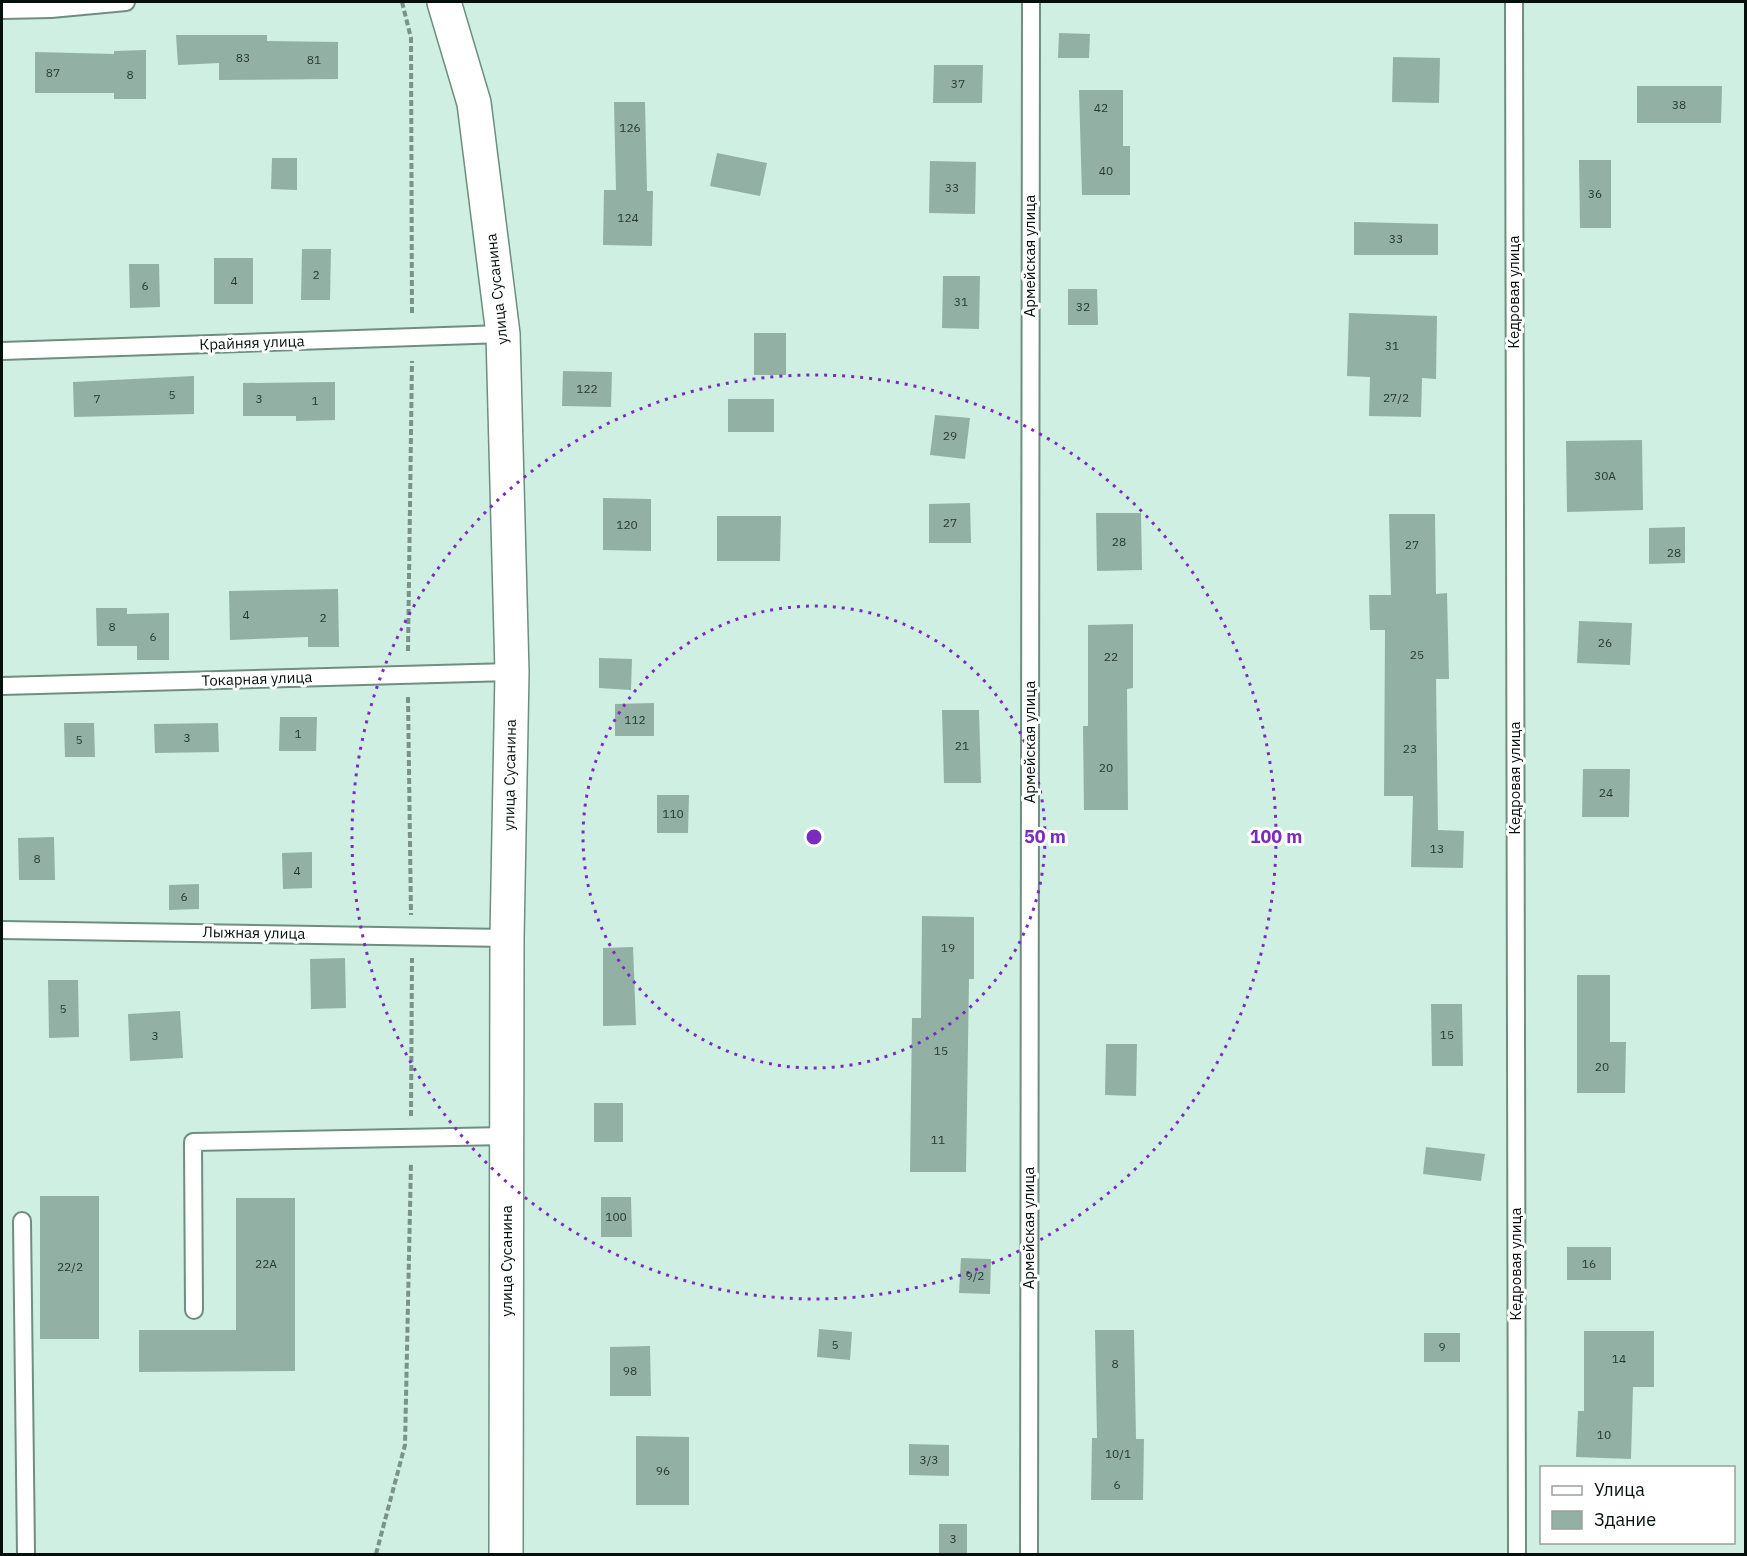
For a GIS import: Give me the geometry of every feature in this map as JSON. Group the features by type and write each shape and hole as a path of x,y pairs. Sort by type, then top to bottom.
{"street":[{"name":"улица Сусанина","path":"444,2 474,103 503,334 512,672 507,938 506,1554"}],"lane":[{"path":"2,10 51,9 126,2"},
{"name":"Армейская улица","path":"1029,1554 1031,2"},
{"name":"Кедровая улица","path":"1514,2 1516,1554"},
{"name":"Крайняя улица","path":"2,351 503,334"},
{"name":"Токарная улица","path":"2,686 512,672"},
{"name":"Лыжная улица","path":"2,930 507,938"},
{"path":"194,1310 193,1142 507,1137"},
{"path":"22,1221 26,1554"}],"path":[{"path":"402,2 411,38 412,338"}],"building":[{"path":"1059,33 1090,34 1089,58 1058,58"},
{"path":"176,35 267,35 267,41 338,42 338,79 219,80 219,63 178,65"},
{"path":"146,50 146,99 114,99 114,93 35,93 35,52 114,54 114,51"},
{"path":"1393,57 1440,58 1439,103 1392,102"},
{"path":"934,65 983,65 982,103 933,103"},
{"path":"1637,86 1722,86 1721,123 1637,123"},
{"path":"1079,90 1123,90 1123,146 1130,146 1130,195 1082,195"},
{"path":"614,102 645,102 647,191 653,191 652,246 603,245 604,190 616,190"},
{"path":"717,153 767,163 760,196 710,186"},
{"path":"272,158 297,158 297,190 271,189"},
{"path":"1579,160 1611,160 1611,228 1580,228"},
{"path":"930,161 976,162 975,214 929,213"},
{"path":"1354,222 1438,224 1438,255 1354,255"},
{"path":"302,249 331,249 330,300 301,300"},
{"path":"214,258 253,258 253,304 214,304"},
{"path":"129,264 159,264 160,307 130,308"},
{"path":"943,276 980,276 979,329 942,328"},
{"path":"1068,289 1097,289 1098,325 1068,325"},
{"path":"1349,313 1437,316 1436,379 1422,378 1421,417 1369,416 1370,377 1347,376"},
{"path":"754,333 786,333 786,375 754,375"},
{"path":"563,371 612,372 611,407 562,406"},
{"path":"194,376 194,414 74,417 73,382"},
{"path":"335,382 335,420 296,421 296,416 243,416 243,383"},
{"path":"728,399 774,399 774,432 728,432"},
{"path":"935,415 970,418 965,459 930,455"},
{"path":"1642,440 1643,510 1567,512 1566,441"},
{"path":"603,498 651,499 651,551 603,550"},
{"path":"970,503 971,543 929,543 929,504"},
{"path":"1096,513 1141,513 1142,570 1097,571"},
{"path":"1389,514 1435,514 1436,594 1447,593 1449,679 1436,679 1438,830 1464,831 1463,868 1411,867 1413,796 1384,796 1385,630 1370,630 1369,595 1391,595"},
{"path":"717,516 781,516 780,561 717,561"},
{"path":"1685,527 1685,563 1649,564 1649,528"},
{"path":"338,589 339,647 308,647 308,637 230,640 229,591"},
{"path":"96,608 127,608 127,614 169,613 169,660 137,660 137,646 97,646"},
{"path":"1579,621 1632,623 1630,665 1577,663"},
{"path":"1133,624 1133,688 1127,689 1128,810 1084,810 1083,726 1088,726 1088,625"},
{"path":"599,658 632,659 631,690 599,688"},
{"path":"654,703 654,736 615,736 615,704"},
{"path":"942,710 979,710 981,783 944,783"},
{"path":"280,717 317,717 316,751 279,751"},
{"path":"64,723 94,723 95,757 65,757"},
{"path":"218,723 219,752 155,753 154,724"},
{"path":"1583,769 1630,769 1629,817 1582,817"},
{"path":"657,795 689,795 688,833 657,833"},
{"path":"54,837 55,880 19,880 18,838"},
{"path":"312,852 312,888 283,889 282,853"},
{"path":"199,884 199,909 169,910 169,885"},
{"path":"922,916 974,917 974,979 969,979 966,1172 910,1172 912,1018 921,1018"},
{"path":"633,947 636,1025 603,1026 603,948"},
{"path":"345,958 346,1008 311,1009 310,959"},
{"path":"1577,975 1610,975 1610,1042 1626,1042 1625,1093 1577,1093"},
{"path":"48,980 78,980 79,1037 49,1038"},
{"path":"1431,1004 1462,1004 1463,1066 1432,1066"},
{"path":"180,1011 183,1058 130,1061 128,1014"},
{"path":"1106,1044 1137,1044 1136,1096 1105,1095"},
{"path":"594,1103 623,1103 623,1142 594,1142"},
{"path":"1426,1147 1485,1154 1481,1181 1423,1174"},
{"path":"40,1196 99,1196 99,1339 40,1339"},
{"path":"601,1197 631,1197 632,1237 601,1237"},
{"path":"236,1198 295,1198 295,1371 139,1372 139,1330 236,1330"},
{"path":"1567,1247 1611,1247 1611,1280 1567,1280"},
{"path":"961,1258 991,1259 990,1294 959,1293"},
{"path":"819,1329 852,1332 850,1360 817,1357"},
{"path":"1095,1330 1134,1330 1136,1439 1144,1439 1143,1500 1091,1500 1092,1438 1097,1438"},
{"path":"1584,1331 1654,1331 1654,1387 1633,1387 1631,1459 1576,1457 1578,1411 1584,1411"},
{"path":"1424,1333 1460,1333 1460,1362 1424,1362"},
{"path":"650,1346 651,1396 610,1396 610,1347"},
{"path":"636,1436 689,1437 689,1505 636,1505"},
{"path":"909,1444 949,1445 949,1476 909,1475"},
{"path":"939,1524 967,1524 967,1554 939,1554"}]}
